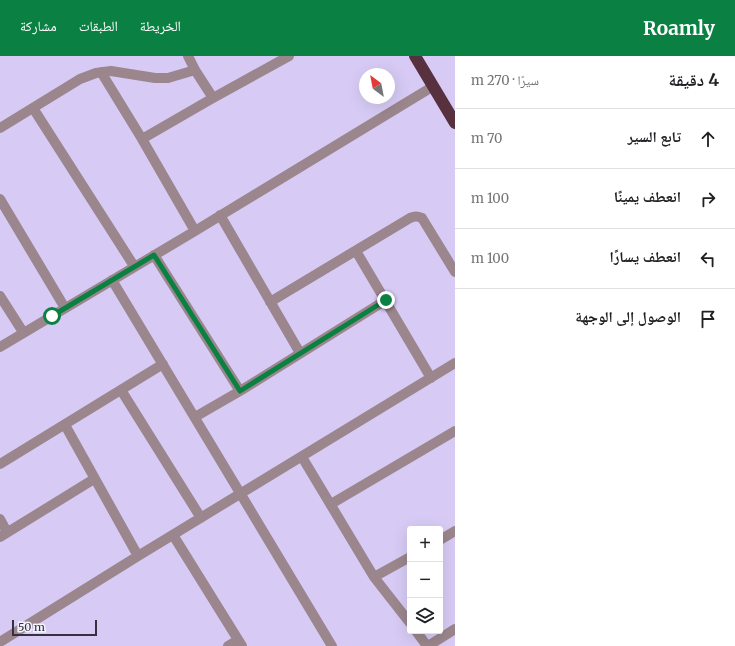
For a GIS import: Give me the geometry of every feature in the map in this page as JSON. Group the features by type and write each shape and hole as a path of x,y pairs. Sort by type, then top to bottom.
{"highway":[{"path":"414,56 455,123"}],"street":[{"path":"188,56 213,98"},
{"path":"142,140 288,56"},
{"path":"0,128 80,80 101,72 111,71 155,78 168,78 195,70"},
{"path":"101,72 195,231"},
{"path":"0,346 195,231 432,87"},
{"path":"33,108 134,266"},
{"path":"0,199 65,308"},
{"path":"220,215 300,353"},
{"path":"270,302 410,218 418,216 422,218 455,272"},
{"path":"356,251 431,378"},
{"path":"154,255 240,391"},
{"path":"112,280 332,646"},
{"path":"0,296 23,332"},
{"path":"195,417 240,391 386,300"},
{"path":"0,642 455,363"},
{"path":"0,464 163,364"},
{"path":"121,390 200,518"},
{"path":"65,425 138,556"},
{"path":"331,504 455,431"},
{"path":"302,457 374,577 407,619"},
{"path":"0,519 4,534 94,479"},
{"path":"443,538 455,532"},
{"path":"173,535 240,643 228,646"},
{"path":"374,577 407,559"},
{"path":"418,634 427,646 455,629"}],"route":[{"path":"52,316 154,255 240,391 386,300"}]}
